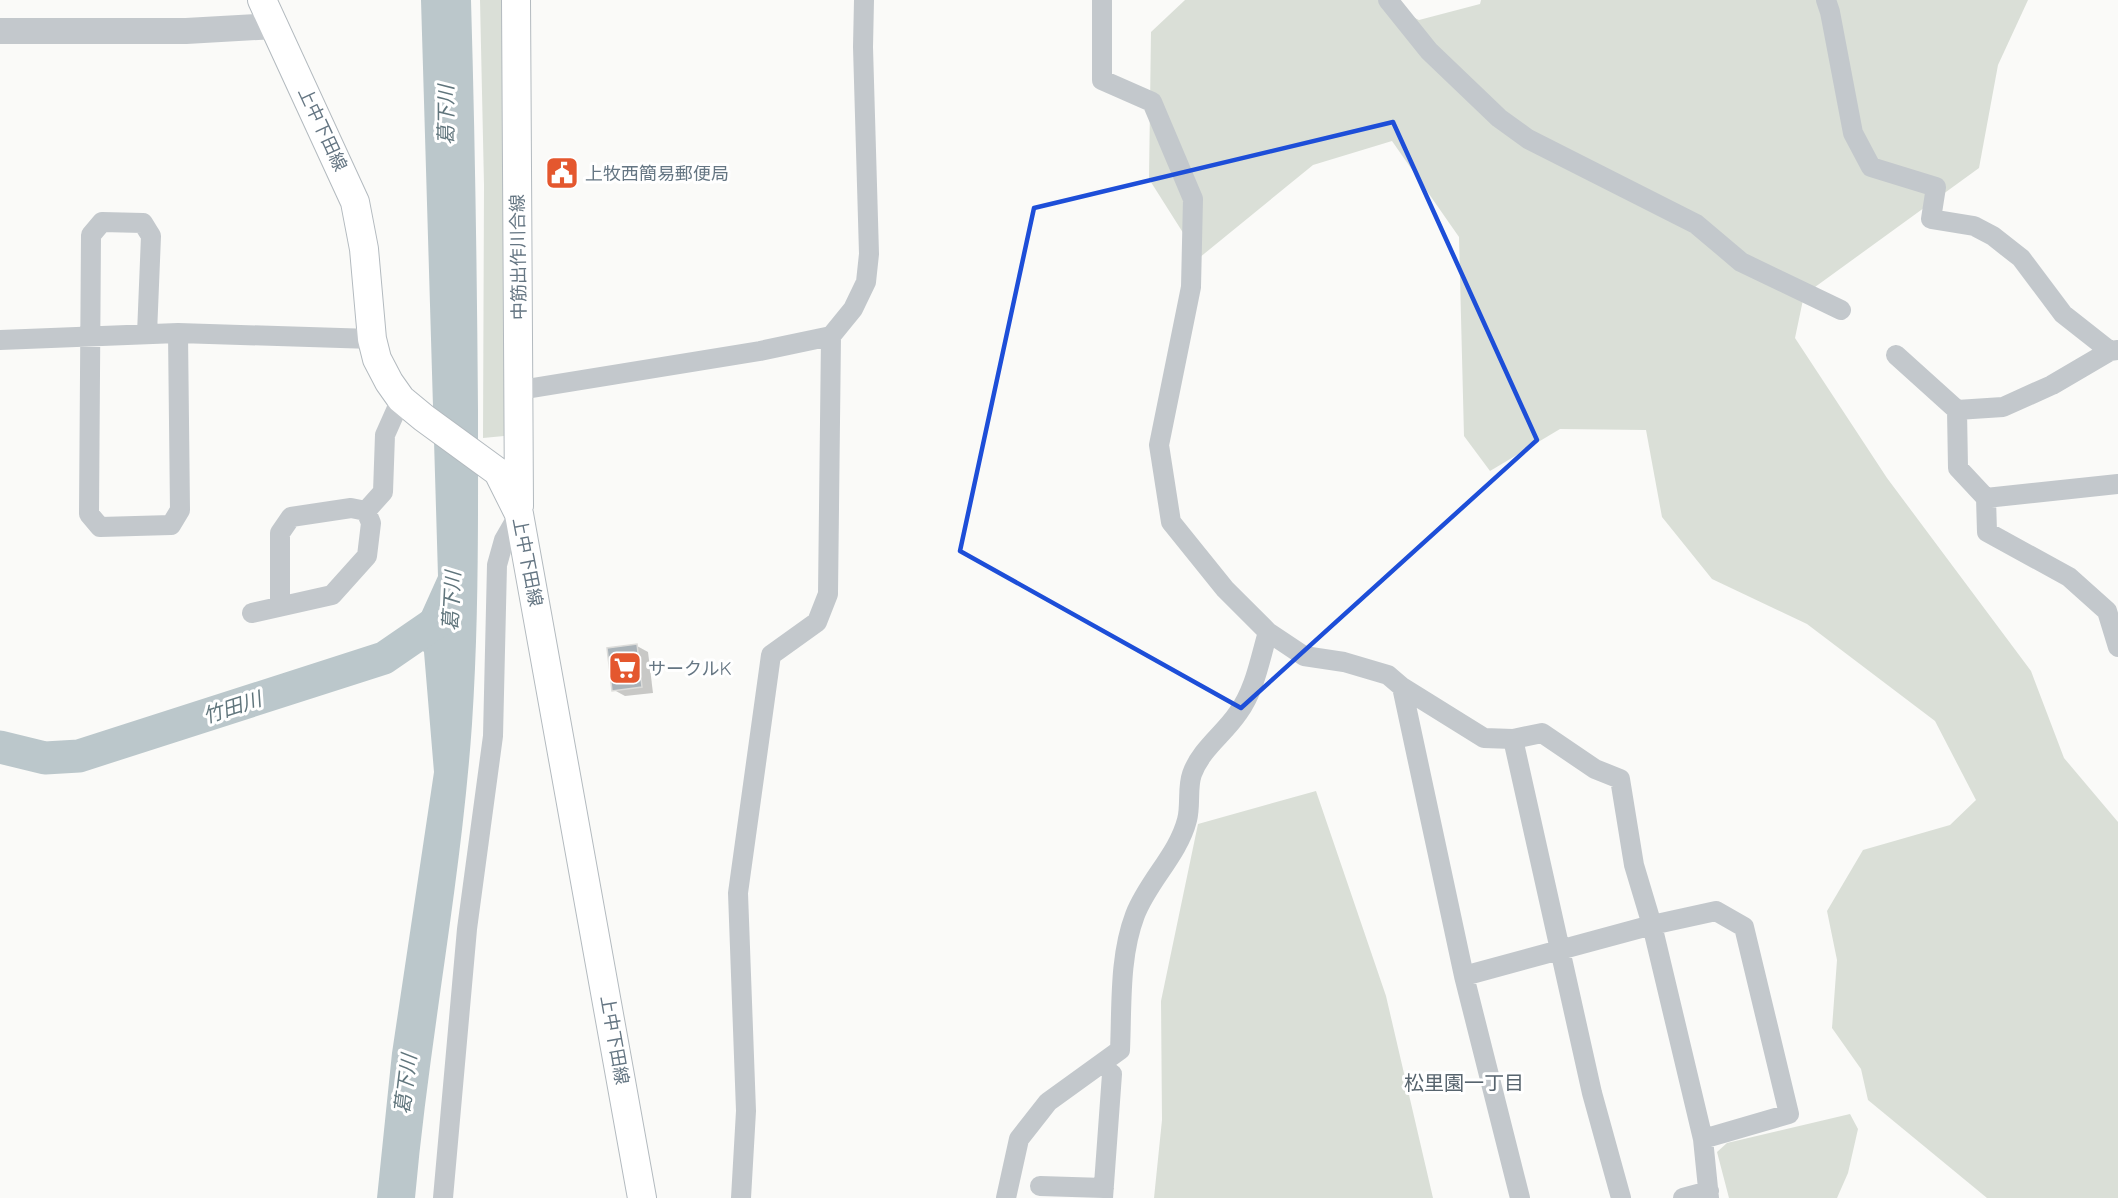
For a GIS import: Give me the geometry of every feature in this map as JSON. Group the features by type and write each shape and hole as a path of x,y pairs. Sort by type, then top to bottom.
{"main road":[{"name":"上中下田線","path":"262,0 355,201 363,240 372,339 377,359 401,399 491,465 507,485 519,514 642,1198"},
{"name":"中筋出作川合線","path":"516,0 519,514"}],"street":[{"path":"520,390 760,351 831,336 854,309 866,282 869,254 862,47 864,0"},
{"path":"1102,0 1102,80 1152,102 1193,199 1191,287 1159,445 1171,522 1225,589 1268,632 1304,656 1344,662 1389,675 1402,687 1484,738 1513,739 1542,733 1595,769 1620,779 1634,865 1652,925 1703,1139 1709,1194 1683,1198"},
{"path":"1388,0 1429,51 1499,118 1528,139 1696,224 1741,262 1841,310"},
{"path":"1826,0 1853,133 1870,167 1936,187 1931,219 1974,226 1993,236 2021,258 2063,314 2114,350 2052,385 2003,407 1957,410 1896,355"},
{"path":"0,31 186,31 275,26"},
{"path":"147,334 151,236 143,223 102,222 91,235 89,514 100,527 171,525 180,510 178,333"},
{"path":"0,340 178,333 372,339"},
{"path":"741,1198 746,1111 738,893 771,655 817,622 828,594 831,336"},
{"path":"366,511 383,492 385,435 401,399"},
{"path":"1957,410 1959,468 1986,498 1987,532 2069,577 2107,611 2118,647"},
{"path":"1986,498 2118,484"},
{"path":"280,607 280,532 291,517 351,508 366,511"},
{"path":"252,613 332,595 367,556 371,523 366,511"},
{"path":"443,1198 467,929 493,736 497,565 504,540 519,514"},
{"path":"1006,1198 1019,1139 1048,1102 1120,1050 1123,968 1134,916 1147,890 1173,852 1187,819 1191,775 1207,748 1239,713 1249,694 1268,632"},
{"path":"1402,687 1464,976 1520,1198"},
{"path":"1513,739 1592,1093 1621,1198"},
{"path":"1464,976 1652,925 1716,911 1744,927 1790,1114 1703,1139"},
{"path":"1040,1186 1104,1193 1112,1074"}],"highlighted area":[{"path":"1393,122 1537,440 1241,708 960,551 1034,208"}],"shaded area":[{"path":"480,0 511,0 508,430 504,436 483,438 484,185"},
{"path":"1185,0 1378,0 1419,20 1480,4 1481,0 2028,0 1998,65 1979,168 1804,295 1795,338 1887,478 2031,671 2064,758 2118,822 2118,1198 1987,1198 1868,1100 1861,1069 1832,1028 1837,960 1827,911 1863,850 1950,825 1976,800 1935,721 1807,624 1712,579 1662,517 1646,430 1560,429 1490,471 1464,436 1459,237 1392,141 1313,165 1199,258 1149,179 1151,32"},
{"path":"1316,791 1386,996 1433,1198 1154,1198 1162,1120 1161,1001 1198,824"},
{"path":"1850,1114 1858,1129 1848,1173 1837,1198 1729,1198 1717,1152 1727,1143"}],"water":[{"name":"葛下川","path":"421,0 471,0 478,411 476,646 467,784 428,1080 415,1198 377,1198 392,1053 434,772 424,652 404,634 420,616 438,576"}],"building":[{"name":"サークルK","path":"637,644 642,687 612,691 607,648"}],"waterway":[{"name":"竹田川","path":"0,747 45,758 79,756 384,658 448,614"}],"place":[{"name":"上牧西簡易郵便局","path":"562,173"},
{"name":"サークルK","path":"625,668"}],"district":[{"name":"松里園一丁目","path":"1464,1082"}]}
